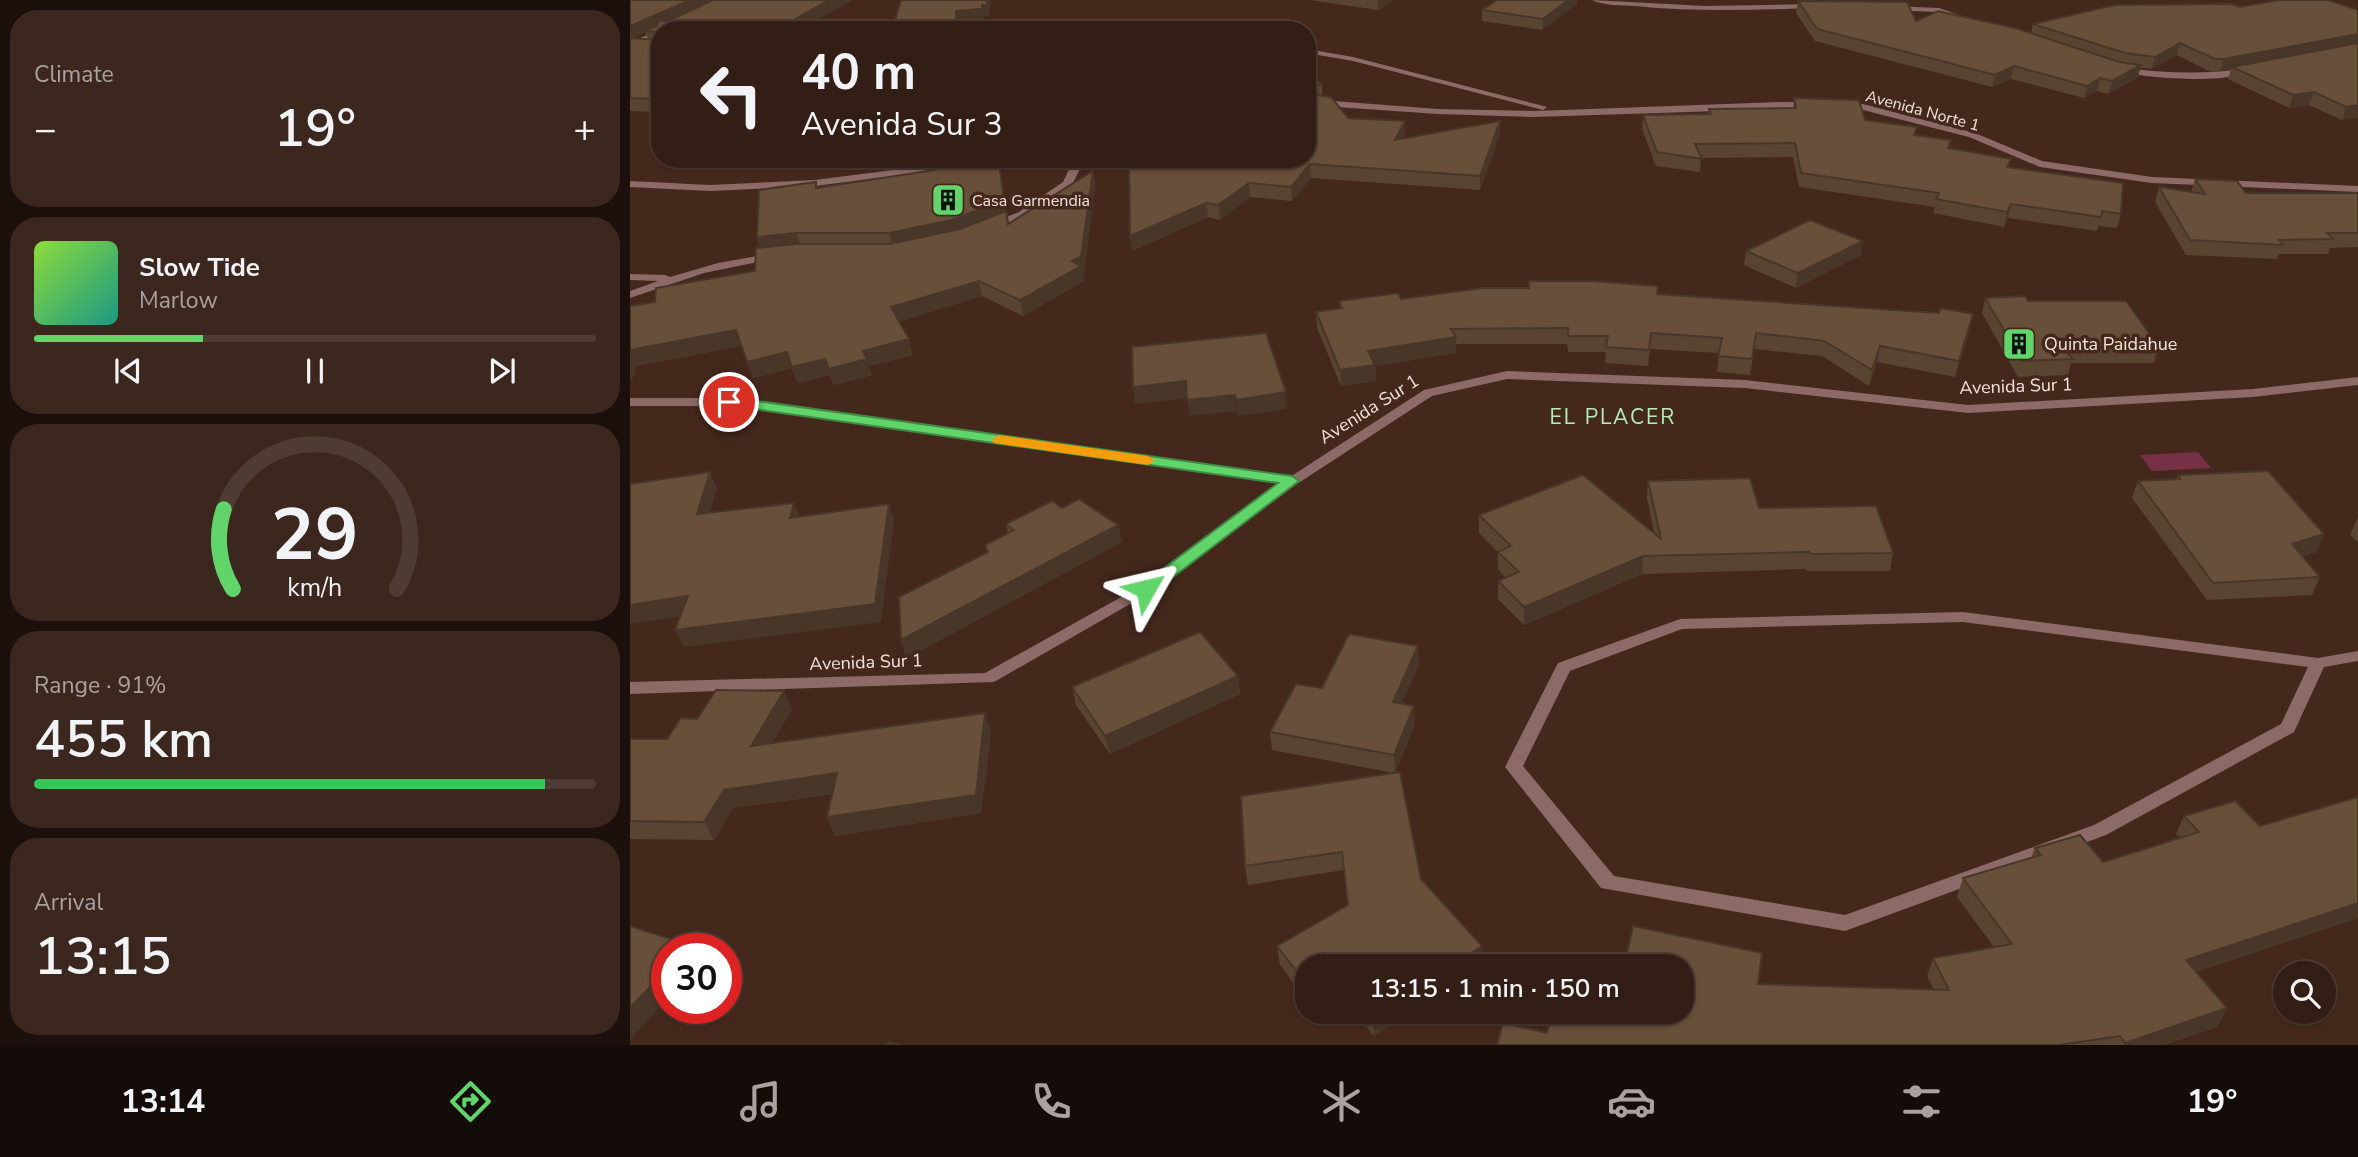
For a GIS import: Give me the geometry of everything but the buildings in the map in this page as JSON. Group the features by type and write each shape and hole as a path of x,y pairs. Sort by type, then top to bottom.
{"street":[{"path":"1596,0 1637,6 1707,10 1819,6"},
{"path":"1886,8 1939,10 1978,23"},
{"path":"630,45 651,36"},
{"path":"630,45 650,47"},
{"path":"1316,53 1568,114"},
{"path":"2107,66 2173,77 2220,76 2257,69"},
{"path":"1316,103 1406,111 1568,114 1763,104 1825,106"},
{"name":"Avenida Norte 1","path":"1838,106 1863,107 1972,135 2040,164 2152,180 2358,189"},
{"path":"630,184 710,188 815,183 932,168"},
{"path":"984,229 1023,214 1067,184 1075,168"},
{"path":"630,295 674,278 738,260 789,255"},
{"path":"630,277 674,278"},
{"name":"Avenida Sur 1","path":"630,688 988,678 1146,589 1292,481 1427,393 1507,375 1745,384 1968,409 2253,393 2358,382"},
{"path":"630,402 729,402 1292,481"},
{"path":"2318,663 2288,728 2100,830 1845,923 1608,883 1514,767 1564,667 1680,624 1963,617 2318,663 2358,656"}],"shaded area":[{"path":"2198,452 2211,468 2152,471 2140,455"}],"slow traffic":[{"path":"999,440 1148,460"}],"place":[{"name":"Casa Garmendia","path":"948,200"},
{"name":"Quinta Paidahue","path":"2019,344"}],"district":[{"name":"EL PLACER","path":"1613,417"}],"route":[{"path":"729,402 1292,481 1146,589"}]}
